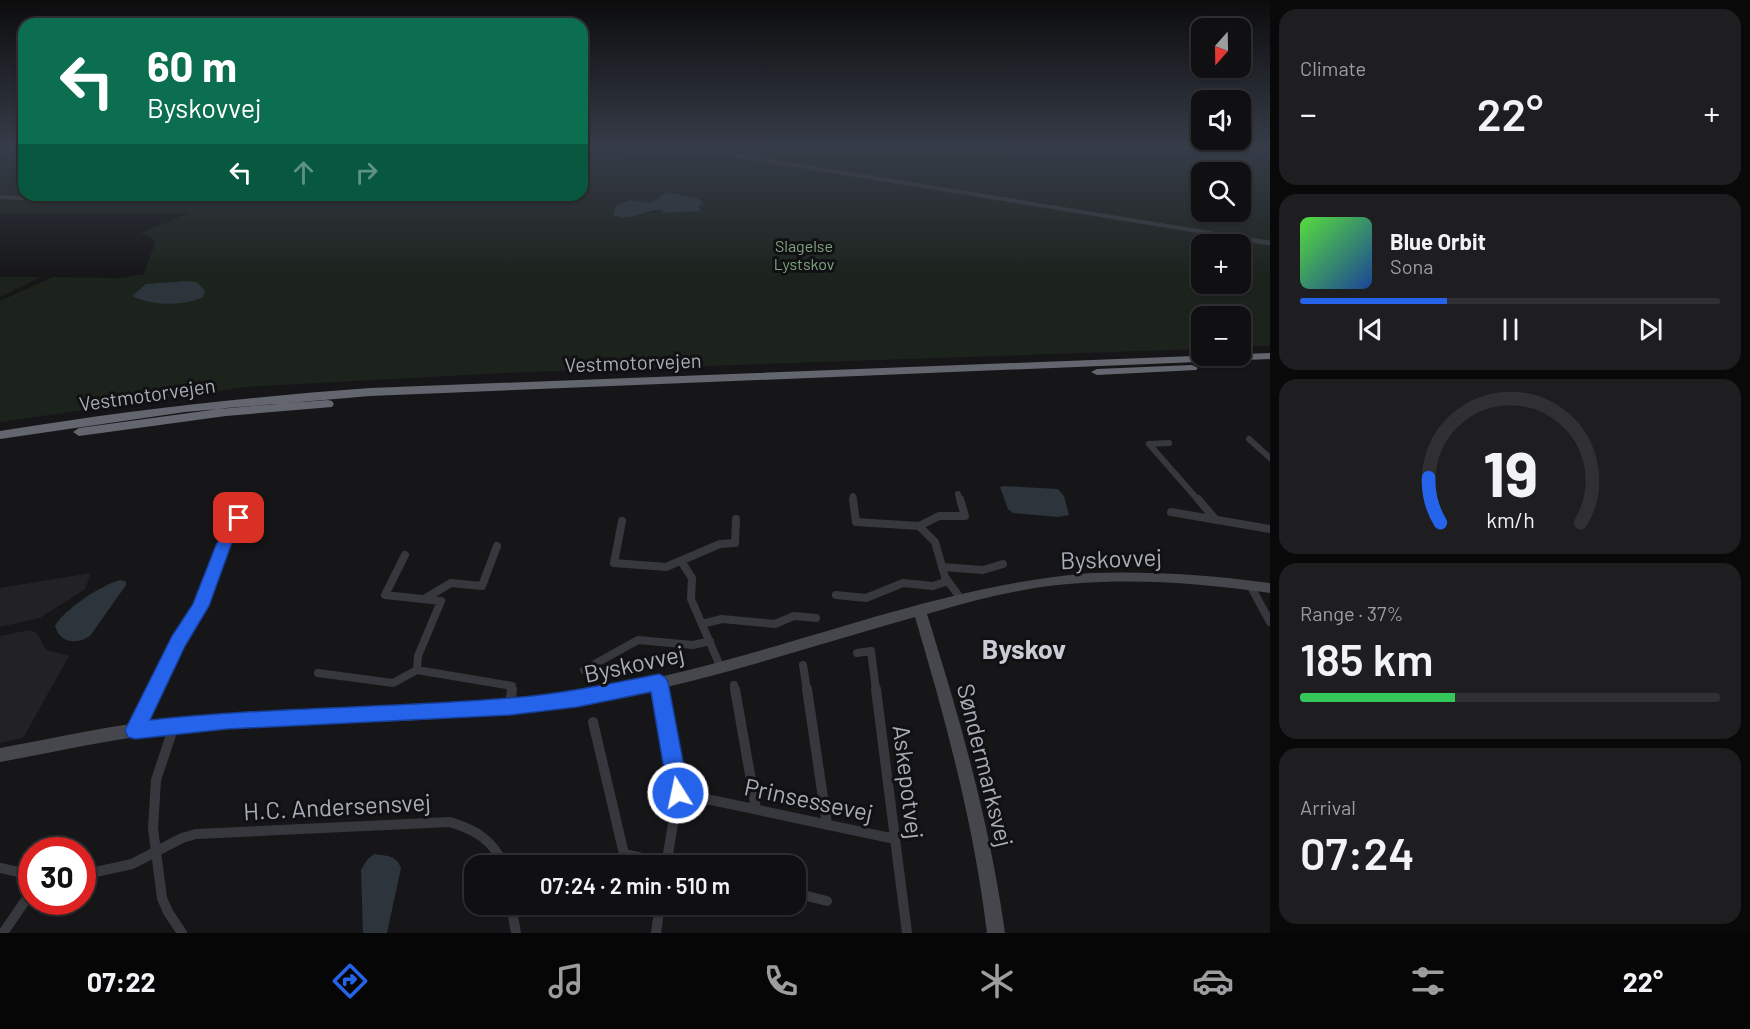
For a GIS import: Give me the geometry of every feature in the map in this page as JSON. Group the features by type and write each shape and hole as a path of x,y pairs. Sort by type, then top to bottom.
{"highway":[{"name":"Vestmotorvejen","path":"0,435 109,417 246,400 370,392 1270,356"},
{"name":"Vestmotorvejen","path":"0,444 226,412 357,402 502,394 1270,365"}],"main road":[{"name":"Byskovvej","path":"0,755 135,730 175,725 227,720 510,707 592,696 659,682 961,599 1031,584 1127,577 1270,588"},
{"name":"Søndermarksvej","path":"920,611 967,777 981,837 996,933"}],"street":[{"path":"944,190 1270,243"},
{"path":"0,197 18,198"},
{"path":"1249,440 1270,458"},
{"path":"1169,443 1149,444 1216,520"},
{"path":"853,496 856,522 919,526 939,516 965,516 958,494"},
{"path":"1171,512 1270,530"},
{"path":"135,730 174,650 201,606 223,545 239,518"},
{"path":"622,521 614,563 657,568 681,561 720,544 735,543 736,519"},
{"path":"919,526 935,542 948,581 961,599"},
{"path":"424,599 451,583 482,586 497,546"},
{"path":"405,555 385,595 441,602 418,656 417,670"},
{"path":"681,561 692,578 691,599 720,666"},
{"path":"942,567 982,570 1003,564"},
{"path":"836,595 866,598 903,583 933,586 948,581"},
{"path":"1250,585 1270,622"},
{"path":"702,624 722,619 776,624 794,616 816,618"},
{"path":"584,670 638,640 693,645 710,641"},
{"name":"Askepotvej","path":"857,652 872,651 907,933"},
{"path":"803,665 826,825"},
{"path":"318,673 393,683 417,670 512,686 510,707"},
{"path":"659,682 678,793 668,855"},
{"path":"734,685 756,809"},
{"path":"593,722 624,854 628,855"},
{"path":"175,725 161,760 155,786 153,811 162,898 169,916 182,933"},
{"name":"Prinsessevej","path":"678,793 895,839"},
{"name":"H.C. Andersensvej","path":"96,872 120,868 195,834 450,822 467,826 494,844 499,855"},
{"path":"0,868 18,872"},
{"path":"806,896 827,901"},
{"path":"3,933 18,911"},
{"path":"513,915 516,933"},
{"path":"656,933 658,915"}],"shaded area":[{"path":"667,192 697,198 703,203 699,206 701,211 662,213 663,211 657,210 628,217 613,215 616,206 630,200 651,203"},
{"path":"197,282 205,291 203,297 168,304 149,302 132,296 146,284"},
{"path":"1000,487 1058,489 1064,496 1069,515 1058,517 1013,513 1008,509"},
{"path":"91,573 85,589 40,618 0,627 0,588"},
{"path":"120,580 126,582 126,585 90,636 79,641 69,641 57,632 55,626 75,605 94,592"},
{"path":"30,630 37,633 46,650 69,656 23,738 0,743 0,636"},
{"path":"374,854 394,858 401,868 387,933 363,933 361,870"}],"green space":[{"path":"0,190 18,190 18,197 0,196"},
{"name":"Slagelse Lystskov","path":"588,190 1191,190 1191,222 1251,222 1251,190 1270,190 1270,346 1251,347 1251,306 1191,306 1191,349 503,373 245,387 0,422 0,301 53,277 118,278 144,274 155,243 141,233 189,213 0,214 0,199 53,201 588,201","holes":["667,192 699,206 701,210 649,212 630,200 651,203","184,281 180,302 139,300 146,284"]},
{"path":"0,277 41,277 0,297"}],"district":[{"name":"Byskov","path":"1024,648"}],"route":[{"path":"239,518 223,545 201,606 178,641 135,730 227,720 510,707 577,699 659,682 678,793"}]}
